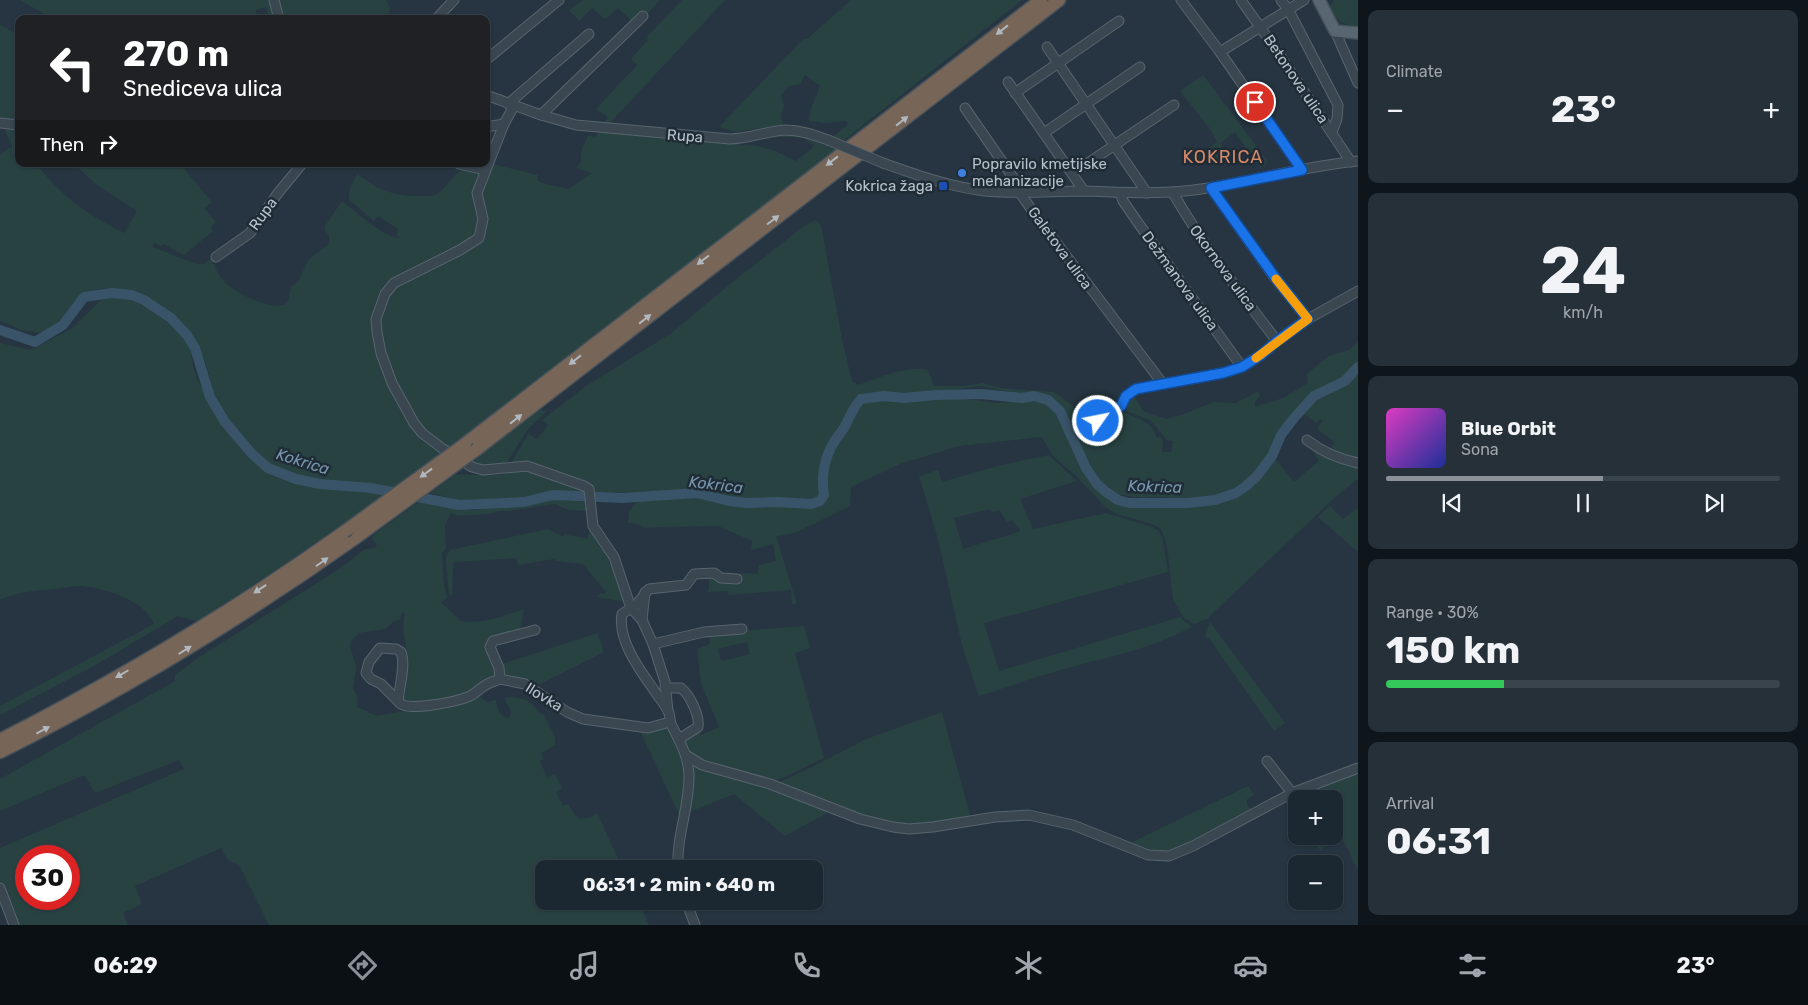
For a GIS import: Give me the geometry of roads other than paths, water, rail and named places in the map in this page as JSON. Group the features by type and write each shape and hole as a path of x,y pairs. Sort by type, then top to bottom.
{"highway":[{"path":"0,740 74,702 177,642 297,566 465,444 1041,0"},
{"path":"0,752 70,716 174,656 306,572 358,536 478,448 1059,0"}],"main road":[{"path":"1319,0 1335,31 1358,34"}],"street":[{"path":"274,0 278,15"},
{"path":"440,15 454,0"},
{"path":"490,57 559,0"},
{"path":"1180,0 1220,52 1302,170"},
{"name":"Betonova ulica","path":"1241,0 1332,132 1355,162"},
{"name":"Betonova ulica","path":"1281,0 1288,9 1338,106 1337,120 1332,132"},
{"name":"Betonova ulica","path":"1220,52 1304,0"},
{"path":"541,115 643,16"},
{"path":"1015,93 1119,21"},
{"path":"1335,31 1358,82"},
{"path":"490,160 511,105 588,34"},
{"path":"1048,47 1147,193"},
{"path":"1044,133 1140,68"},
{"path":"1008,82 1084,191"},
{"name":"Rupa","path":"490,97 541,115 585,126 708,138 739,139 787,130 807,133 943,184 987,191 1173,192 1211,188 1302,170 1355,162"},
{"path":"1082,168 1174,105"},
{"name":"Galetova ulica","path":"965,108 1017,183 1020,192 1132,346 1163,384"},
{"path":"0,123 15,125"},
{"path":"490,127 504,124"},
{"name":"Rupa","path":"216,257 250,233 278,193 300,167"},
{"path":"473,167 486,170"},
{"path":"487,167 477,193 484,219 479,238 460,250 394,283 385,294 376,318 381,353 392,383 414,423 422,433 443,449 472,467 483,470 527,466 589,489 593,526 614,557 631,608 642,620 653,644 665,688 670,722 686,755 689,772 688,796 678,845 678,860"},
{"path":"1211,188 1274,276 1308,319"},
{"name":"Okornova ulica","path":"1173,192 1192,225 1217,261 1277,341"},
{"name":"Dežmanova ulica","path":"1120,193 1123,201 1141,227 1242,367"},
{"path":"1098,421 1121,406 1130,392 1223,373 1242,367 1308,319 1358,291"},
{"path":"1307,440 1327,453 1343,460 1358,463"},
{"path":"668,711 635,663 625,640 621,621 622,614 631,608 649,589 686,585 694,574 714,574 721,578 737,579"},
{"path":"642,620 646,592"},
{"path":"653,644 704,632 742,629"},
{"path":"399,702 404,659 401,652 380,648 369,662 366,673 371,679 381,684 399,702 404,706 414,707 468,697 486,684 500,679 499,668 490,647 493,641 535,630"},
{"name":"Ilovka","path":"500,679 524,684 567,712 583,719 648,728 670,722"},
{"path":"665,688 681,688 686,692 699,722 698,727 679,739"},
{"path":"686,755 702,764 770,784 860,819 893,828 933,827 995,817 1029,815 1073,825 1148,855 1169,856 1193,846 1288,795"},
{"path":"1267,761 1290,790"},
{"path":"1300,790 1358,768"},
{"path":"0,888 14,925"},
{"path":"689,910 694,925"}],"waterway":[{"name":"Kokrica","path":"0,330 35,342 63,325 84,297 112,293 132,295 144,300 171,318 187,335 195,348 210,397 225,422 251,453 268,468 296,479 320,484 371,488 459,505 524,502 553,495 623,498 697,493 729,501 747,503 811,504 820,501 824,495 823,475 828,455 861,399 884,396 904,398 981,394 1022,398 1034,396 1048,400 1060,411 1086,468 1097,484 1118,500 1129,503 1188,503 1215,500 1236,493 1257,476 1272,456 1281,435 1314,396 1345,381 1358,367"}],"place":[{"name":"Popravilo kmetijske mehanizacije","path":"962,173"},
{"name":"Kokrica žaga","path":"943,186"}],"district":[{"name":"KOKRICA","path":"1223,157"}]}
